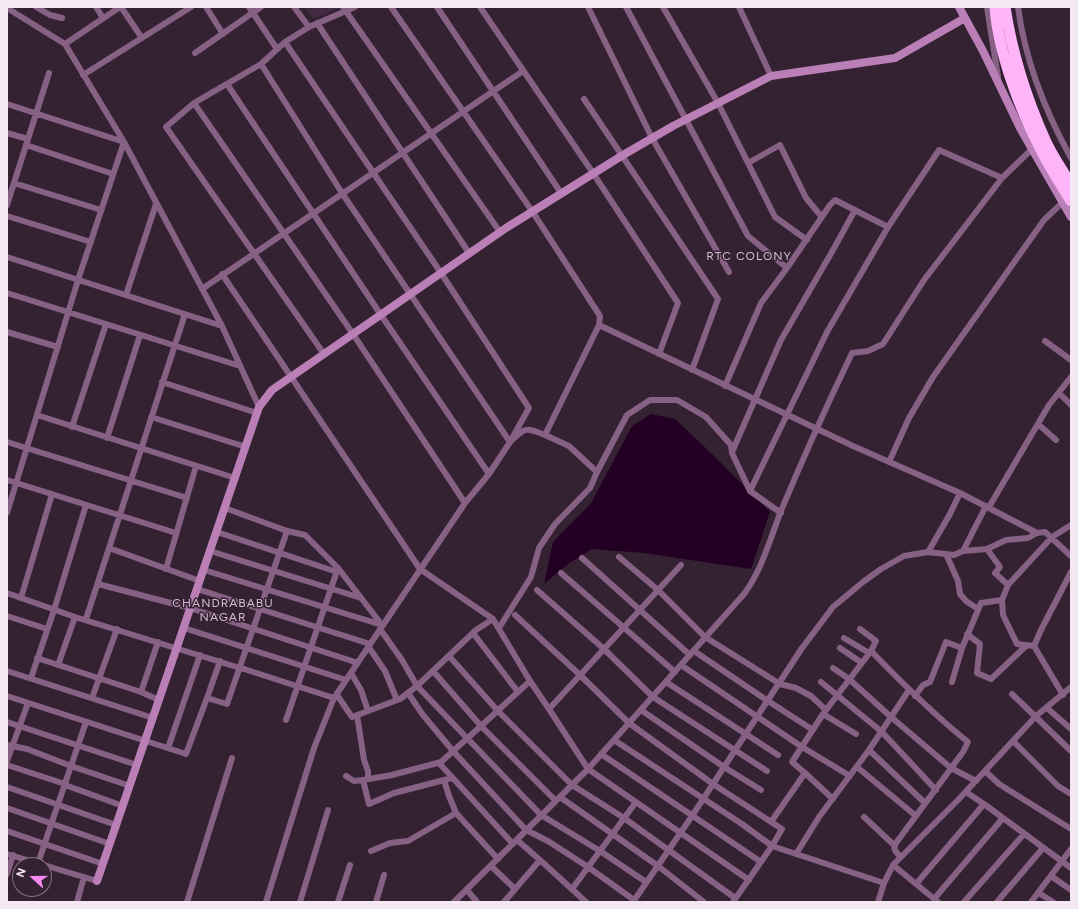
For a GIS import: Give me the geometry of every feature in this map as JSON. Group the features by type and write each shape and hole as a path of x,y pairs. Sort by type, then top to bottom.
{"highway":[{"path":"995,7 1006,62 1023,112 1066,202"},
{"path":"1005,7 1017,61 1031,105 1046,143 1071,185"}],"street":[{"path":"36,7 50,15 62,18"},
{"path":"96,7 103,18"},
{"path":"65,44 120,7 142,38"},
{"path":"83,75 191,7"},
{"path":"206,7 222,34"},
{"path":"195,54 251,10 261,7"},
{"path":"294,7 308,27"},
{"path":"324,354 166,127 194,103 261,64 285,42 308,27 344,9 355,7"},
{"path":"391,7 532,211 600,316 598,325 545,435"},
{"path":"437,7 561,193"},
{"path":"480,7 593,173 678,302 659,354"},
{"path":"588,7 652,138 729,272"},
{"path":"626,7 748,236 787,268"},
{"path":"663,7 718,103 775,216 806,240"},
{"path":"739,7 771,76"},
{"path":"959,7 983,51 1020,128 1066,202 1071,217"},
{"path":"987,7 999,85"},
{"path":"1018,7 1028,57 1044,102 1058,134 1071,158"},
{"path":"7,8 65,44 124,142 202,288 222,326 258,410"},
{"path":"344,9 500,232"},
{"path":"251,10 277,50"},
{"path":"52,867 97,881 258,410 272,390 532,211 623,155 685,120 771,76 895,58 965,18"},
{"path":"317,23 469,254"},
{"path":"266,902 314,748 336,696 465,503 489,474 510,442 529,408 441,273 285,42"},
{"path":"261,64 342,193 510,442"},
{"path":"202,288 524,71"},
{"path":"7,205 49,73"},
{"path":"227,84 489,474"},
{"path":"584,99 623,155 718,299 692,370"},
{"path":"194,103 353,334 465,503"},
{"path":"7,104 124,142"},
{"path":"7,133 113,174"},
{"path":"7,513 78,280 124,142"},
{"path":"748,163 780,145 806,198 821,216"},
{"path":"454,902 588,769 750,587 765,556 816,429 852,352 868,351 883,344 924,280 1002,178 1032,149"},
{"path":"750,491 827,332 888,227 939,150 1002,178"},
{"path":"14,183 101,210"},
{"path":"725,386 761,303 787,268 821,216 835,200 888,227"},
{"path":"889,462 909,418 933,378 1044,220 1066,202"},
{"path":"126,295 156,204"},
{"path":"732,453 754,399 781,340 855,210"},
{"path":"7,216 91,242"},
{"path":"7,257 222,326"},
{"path":"222,274 420,569 493,619 530,681 550,708 588,769 749,880"},
{"path":"7,293 240,366"},
{"path":"86,619 184,314"},
{"path":"72,427 106,324"},
{"path":"598,325 816,429 960,493 1037,533"},
{"path":"7,332 58,347"},
{"path":"107,438 140,335"},
{"path":"1045,341 1071,360"},
{"path":"963,551 987,507 1049,405 1071,376"},
{"path":"162,382 258,410"},
{"path":"1059,393 1071,404"},
{"path":"499,628 531,577 539,548 555,524 590,488 627,415 650,400 677,400 706,417 730,445 732,453 750,491 781,513"},
{"path":"37,415 235,478"},
{"path":"151,417 246,447"},
{"path":"1038,424 1056,440"},
{"path":"510,442 523,430 529,428 569,446 597,472"},
{"path":"7,442 187,498"},
{"path":"166,569 196,466"},
{"path":"7,480 176,533"},
{"path":"928,552 950,514 960,493"},
{"path":"21,598 52,494"},
{"path":"31,678 54,610 86,505"},
{"path":"224,508 287,531 305,535 338,570 361,598 381,627 417,686 541,814 600,850 646,882"},
{"path":"1034,646 1017,644 1003,615 1002,600 1008,585 1052,538 1071,525"},
{"path":"207,698 227,704 287,531"},
{"path":"217,532 338,570"},
{"path":"408,693 423,715 453,751 526,830 548,841 588,867 634,901 780,684 802,648 833,607 862,582 904,556 928,552 954,555 963,551 987,549 1006,540 1028,538 1037,533 1045,532 1071,556"},
{"path":"109,548 166,569 198,585 260,609 369,645 385,671 397,700"},
{"path":"987,549 1000,567 995,573 1008,585"},
{"path":"210,551 361,598"},
{"path":"946,554 958,581 960,594 966,601 978,609"},
{"path":"619,557 658,590 705,637 780,684 796,688 811,696 824,712 856,734"},
{"path":"582,558 692,653 813,730"},
{"path":"550,708 681,565"},
{"path":"204,570 381,627"},
{"path":"286,720 338,570"},
{"path":"1034,646 1040,630 1071,572"},
{"path":"561,573 675,672"},
{"path":"98,584 190,608 358,662"},
{"path":"537,590 604,649 653,697 767,771"},
{"path":"7,593 54,610 299,686 336,696 352,717 397,700 408,693 473,633 493,619"},
{"path":"952,682 967,634 981,603 1002,600"},
{"path":"449,656 498,711 572,785 624,818 669,850 734,900 772,846 782,829 713,784 629,723 515,615"},
{"path":"58,665 75,616"},
{"path":"7,617 47,629"},
{"path":"184,628 346,680"},
{"path":"92,698 117,629"},
{"path":"833,799 792,762 824,712 862,663 876,641 860,629"},
{"path":"473,633 518,692"},
{"path":"967,634 980,644 976,673 991,679 1026,646"},
{"path":"844,638 870,652 915,696 968,742 963,752 895,846 894,851 901,857"},
{"path":"141,692 158,642"},
{"path":"915,696 923,685 930,682 946,642 962,648"},
{"path":"1034,646 1063,695"},
{"path":"840,648 862,663"},
{"path":"168,748 200,655"},
{"path":"37,658 141,692 159,700"},
{"path":"7,696 186,754 220,661"},
{"path":"681,665 757,718 850,776"},
{"path":"833,668 849,679 951,768 976,781"},
{"path":"7,671 153,718"},
{"path":"433,671 481,726 558,799 658,866 704,902"},
{"path":"351,673 361,690 368,711"},
{"path":"346,776 354,781 365,780 392,775 442,762 530,681"},
{"path":"666,682 778,755"},
{"path":"821,682 882,732 936,790"},
{"path":"878,902 884,883 893,865 966,792 1036,716 1071,687"},
{"path":"796,854 819,818 882,732 909,690"},
{"path":"1012,694 1071,751"},
{"path":"7,761 10,746 20,726 28,703"},
{"path":"1047,708 1071,729"},
{"path":"641,710 724,767 761,790"},
{"path":"357,715 364,760 368,771 365,780 369,804 394,793 452,778"},
{"path":"7,722 137,765"},
{"path":"40,857 86,722"},
{"path":"614,740 772,846 884,883"},
{"path":"1013,741 1058,786 1071,794"},
{"path":"10,746 27,749 130,786"},
{"path":"869,750 925,803"},
{"path":"601,754 761,862"},
{"path":"187,902 232,758"},
{"path":"439,763 515,842 540,860 586,902"},
{"path":"7,765 65,784 123,806"},
{"path":"856,767 916,816"},
{"path":"985,771 999,784 1071,829"},
{"path":"771,822 804,772"},
{"path":"444,780 456,814 498,859"},
{"path":"7,787 116,825"},
{"path":"966,792 1071,868"},
{"path":"572,889 636,802"},
{"path":"916,884 984,804"},
{"path":"7,808 110,844"},
{"path":"300,902 328,810"},
{"path":"371,851 390,843 408,841 456,814"},
{"path":"864,817 895,846"},
{"path":"893,865 936,901 1003,818"},
{"path":"7,831 103,864"},
{"path":"964,902 1024,834"},
{"path":"997,902 1043,848"},
{"path":"1031,902 1071,849"},
{"path":"7,874 10,854"},
{"path":"504,902 540,860"},
{"path":"338,902 350,865"},
{"path":"490,866 515,889"},
{"path":"376,902 384,875"},
{"path":"1051,876 1071,890"},
{"path":"77,902 84,877"},
{"path":"466,890 477,902"},
{"path":"1039,893 1053,902"}],"shaded area":[{"path":"304,7 340,7 314,19"},
{"path":"651,414 675,419 770,512 751,569 644,553 592,549 568,564 544,584 553,542 591,503 632,426"}],"district":[{"name":"RTC COLONY","path":"749,256"},
{"name":"CHANDRABABU NAGAR","path":"223,610"}]}
